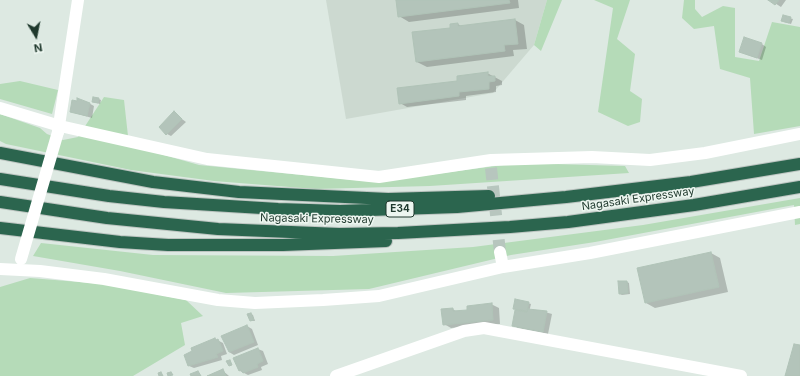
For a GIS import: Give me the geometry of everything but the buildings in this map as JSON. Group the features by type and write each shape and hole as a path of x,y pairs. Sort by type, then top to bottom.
{"highway":[{"path":"0,153 152,182 286,196 388,199 627,191"},
{"name":"Nagasaki Expressway","path":"0,179 109,196 164,202 278,210 340,211 457,207 627,191 800,164"},
{"name":"Nagasaki Expressway","path":"0,202 47,210 164,225 279,233 398,233 510,227 568,222 694,205 800,187"},
{"path":"0,228 120,242 224,246 397,240 458,235 568,222"}],"street":[{"path":"0,278 18,264 59,129 78,0"},
{"path":"0,108 59,129 208,159 379,177 491,164 592,157 650,160 705,153 800,134"},
{"path":"0,270 18,264 218,300 255,303 379,296 503,267 590,253 800,212"},
{"path":"500,252 503,267"},
{"path":"336,376 464,331 484,328 741,376"}],"shaded area":[{"path":"326,0 547,0 534,45 493,93 346,119"}],"green space":[{"path":"547,0 562,0 541,51 534,45"},
{"path":"594,0 630,0 617,39 635,54 630,91 642,99 640,122 628,126 598,112 613,8"},
{"path":"684,0 695,0 695,9 702,17 723,6 735,8 735,57 759,61 772,22 800,27 800,126 754,134 750,78 720,69 714,26 694,29 682,18"},
{"path":"20,81 58,90 52,114 0,99 0,84"},
{"path":"104,97 124,100 129,145 199,165 375,182 518,163 625,166 629,173 430,186 315,189 214,181 131,170 6,144 0,141 0,114 40,128 47,134 63,140 78,137"},
{"path":"800,198 800,224 795,225 794,205 595,242 511,255 369,289 226,293 120,271 33,256 41,243 153,255 333,256 473,247 643,225"},
{"path":"30,278 104,284 186,300 203,316 181,323 185,345 133,376 0,376 0,287"}],"tunnel":[{"path":"491,168 500,252"}]}
